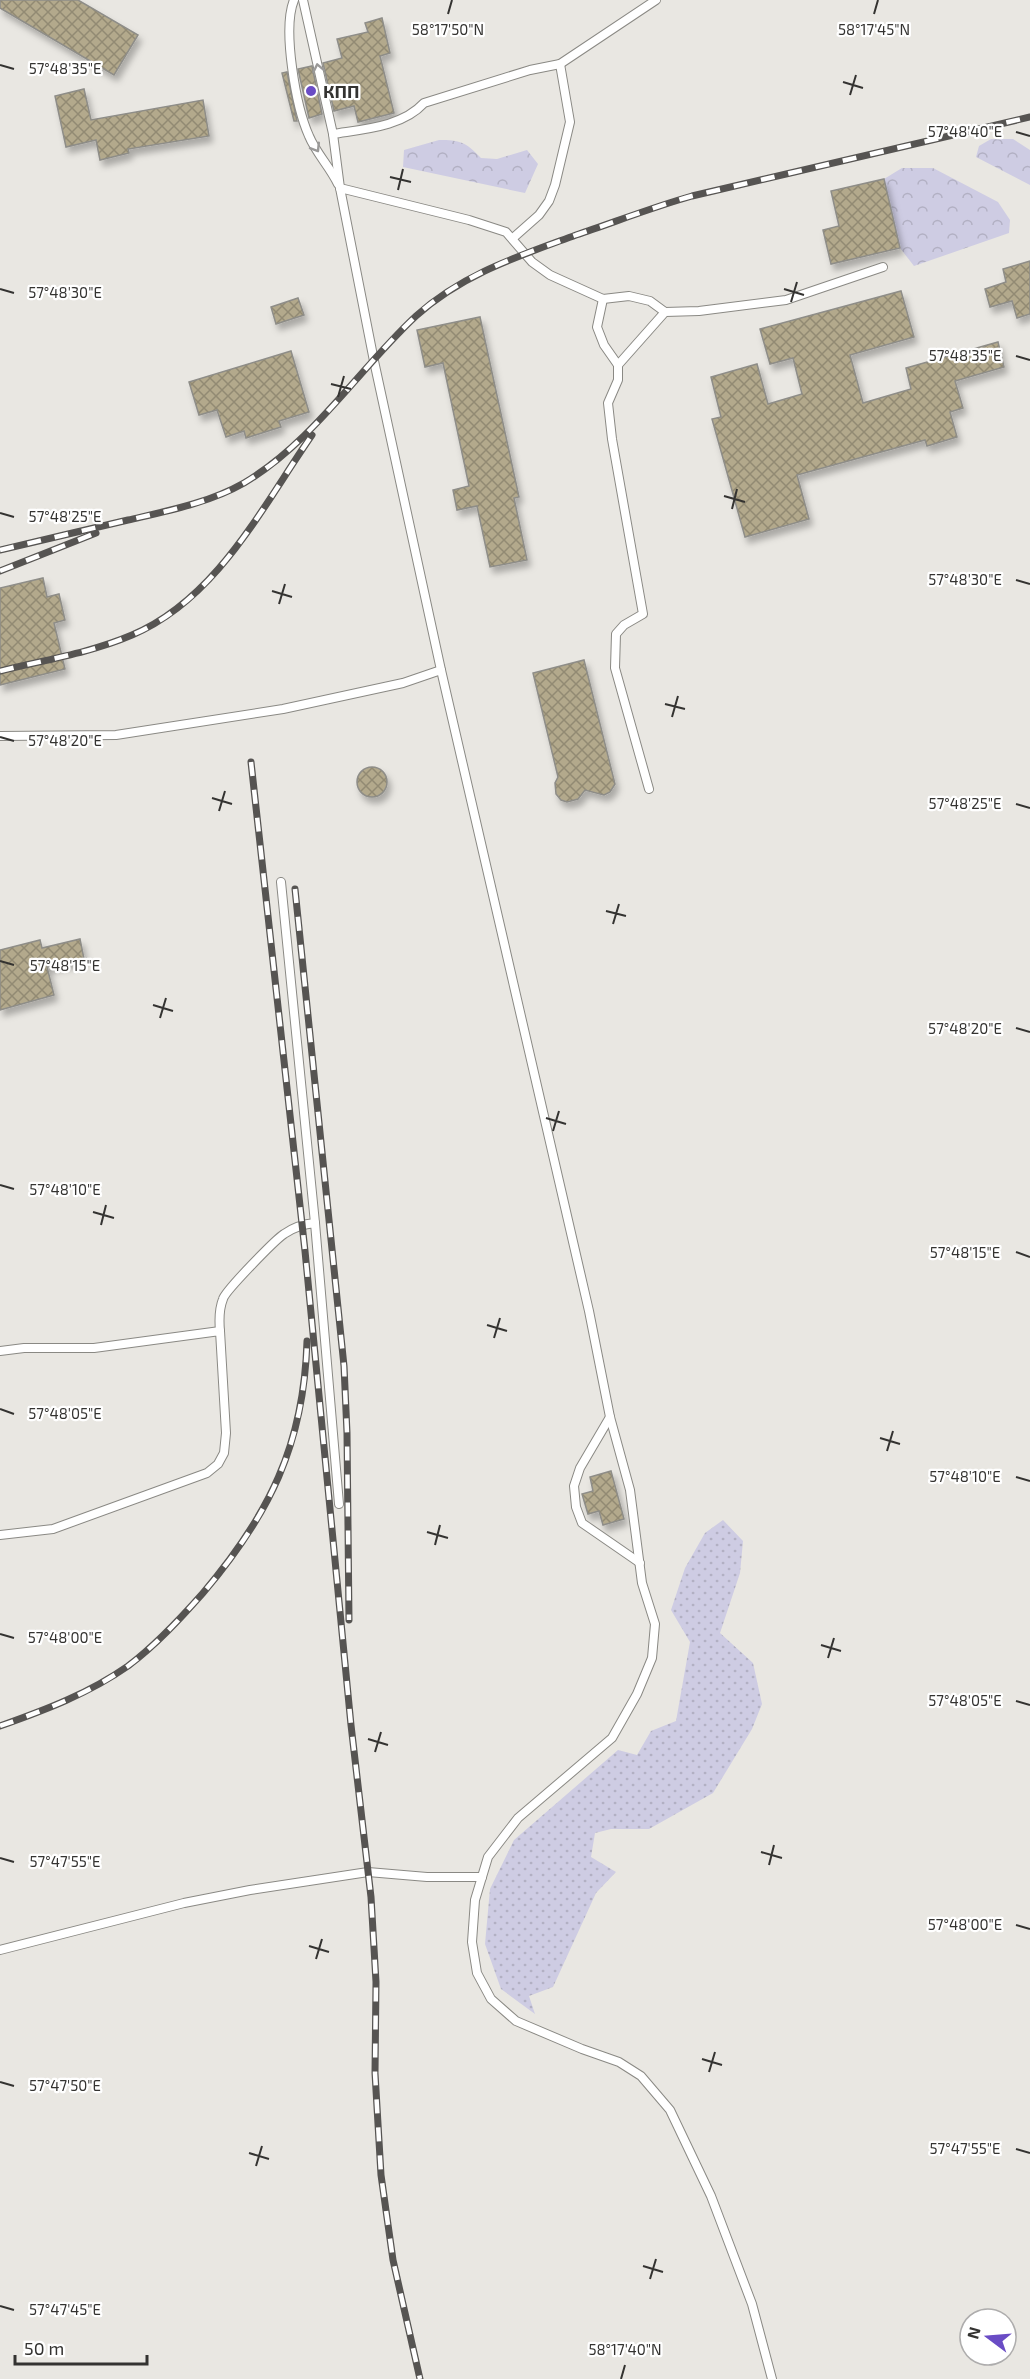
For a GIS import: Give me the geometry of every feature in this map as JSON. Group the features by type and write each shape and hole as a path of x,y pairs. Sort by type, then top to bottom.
{"lane":[{"path":"294,0 290,8 290,52 308,135 340,188 469,220 506,232 540,268 603,300 629,296 650,301 665,312 699,311 786,300 883,267"},
{"path":"303,0 333,134 340,188 376,372 441,670 590,1311 610,1417 630,1490 642,1583 655,1624 652,1658 637,1694 612,1738 518,1818 488,1857 475,1900 472,1942 477,1973 491,1999 516,2021 619,2062 641,2076 670,2110 711,2196 752,2304 772,2379"},
{"path":"333,134 392,122 416,111 424,103 530,70 560,64 656,0"},
{"path":"513,238 539,215 549,201 555,185 570,122 560,64"},
{"path":"603,300 597,327 604,345 618,365 618,380 608,403 612,439 643,614 624,625 616,634 615,668 649,789"},
{"path":"618,365 665,312"},
{"path":"0,736 116,735 283,709 403,683 441,670"},
{"path":"281,882 315,1223 339,1504"},
{"path":"0,1536 53,1529 184,1483 207,1473 218,1464 224,1453 226,1433 219,1314 223,1296 285,1233 302,1224 315,1223"},
{"path":"0,1351 24,1348 94,1348 220,1331"},
{"path":"610,1417 580,1468 574,1486 576,1507 582,1523 640,1563"},
{"path":"0,1950 184,1903 250,1890 368,1872 482,1877"}],"green space":[{"path":"991,139 1013,139 1030,150 1030,185 976,157 979,146"},
{"path":"439,140 462,143 481,158 497,159 527,150 538,164 525,193 403,167 404,150"},
{"path":"902,168 933,168 998,202 1010,220 1009,233 914,266 900,248 884,179"},
{"path":"723,1520 743,1541 740,1573 720,1633 753,1663 762,1704 752,1729 713,1793 649,1829 611,1829 595,1833 591,1857 616,1872 596,1893 553,1987 529,1996 535,2014 501,1989 485,1944 490,1889 514,1840 618,1750 637,1755 651,1731 676,1721 690,1642 671,1610 685,1568 705,1533"}],"building":[{"path":"0,0 78,0 138,35 114,75 0,8"},
{"path":"382,18 390,53 380,56 394,113 358,122 354,106 334,111 323,63 342,58 337,39 368,32 365,23"},
{"path":"312,66 322,114 309,118 298,69"},
{"path":"287,72 297,121 294,121 282,73"},
{"path":"84,89 91,120 203,100 209,136 128,149 129,153 100,160 96,140 66,147 55,96"},
{"path":"884,179 900,248 831,264 823,230 839,226 831,191"},
{"path":"1030,261 1030,314 1017,318 1012,301 990,307 985,289 1006,282 1003,269"},
{"path":"901,291 914,337 850,355 863,403 911,389 906,368 998,342 1004,367 955,381 963,408 950,412 957,437 927,446 925,440 797,475 809,519 745,537 712,419 721,417 711,377 757,364 768,404 802,394 793,358 770,364 760,329"},
{"path":"298,298 304,315 276,324 271,307"},
{"path":"480,317 519,497 514,498 527,560 490,567 477,506 457,510 453,490 469,486 443,363 425,367 417,330"},
{"path":"291,351 309,412 279,421 281,427 246,438 244,431 226,437 217,410 199,415 189,382"},
{"path":"43,578 47,597 59,594 65,620 54,623 65,669 0,685 0,588"},
{"path":"584,660 615,784 610,792 604,795 585,790 578,799 567,802 561,800 556,794 555,783 558,777 533,673"},
{"path":"372,767 378,768 386,776 386,788 378,796 372,797 366,796 358,788 357,782 358,776 366,768"},
{"path":"80,939 84,959 47,967 54,995 0,1010 0,950 40,940 42,948"},
{"path":"611,1471 624,1519 603,1525 599,1511 588,1514 582,1494 593,1491 590,1477"}],"railway":[{"path":"0,550 187,506 217,496 244,483 292,447 416,316 434,301 472,277 512,259 692,196 1030,117"},
{"path":"0,671 67,656 132,635 162,619 189,599 235,548 312,435"},
{"path":"0,571 96,533"},
{"path":"251,762 305,1251 351,1725 371,1897 376,1982 375,2073 381,2175 393,2260 420,2379"},
{"path":"295,889 344,1366 349,1620"},
{"path":"0,1726 82,1693 113,1676 148,1649 203,1593 247,1535 279,1477 299,1413 307,1341"}],"place":[{"name":"КПП","path":"311,91"}]}
